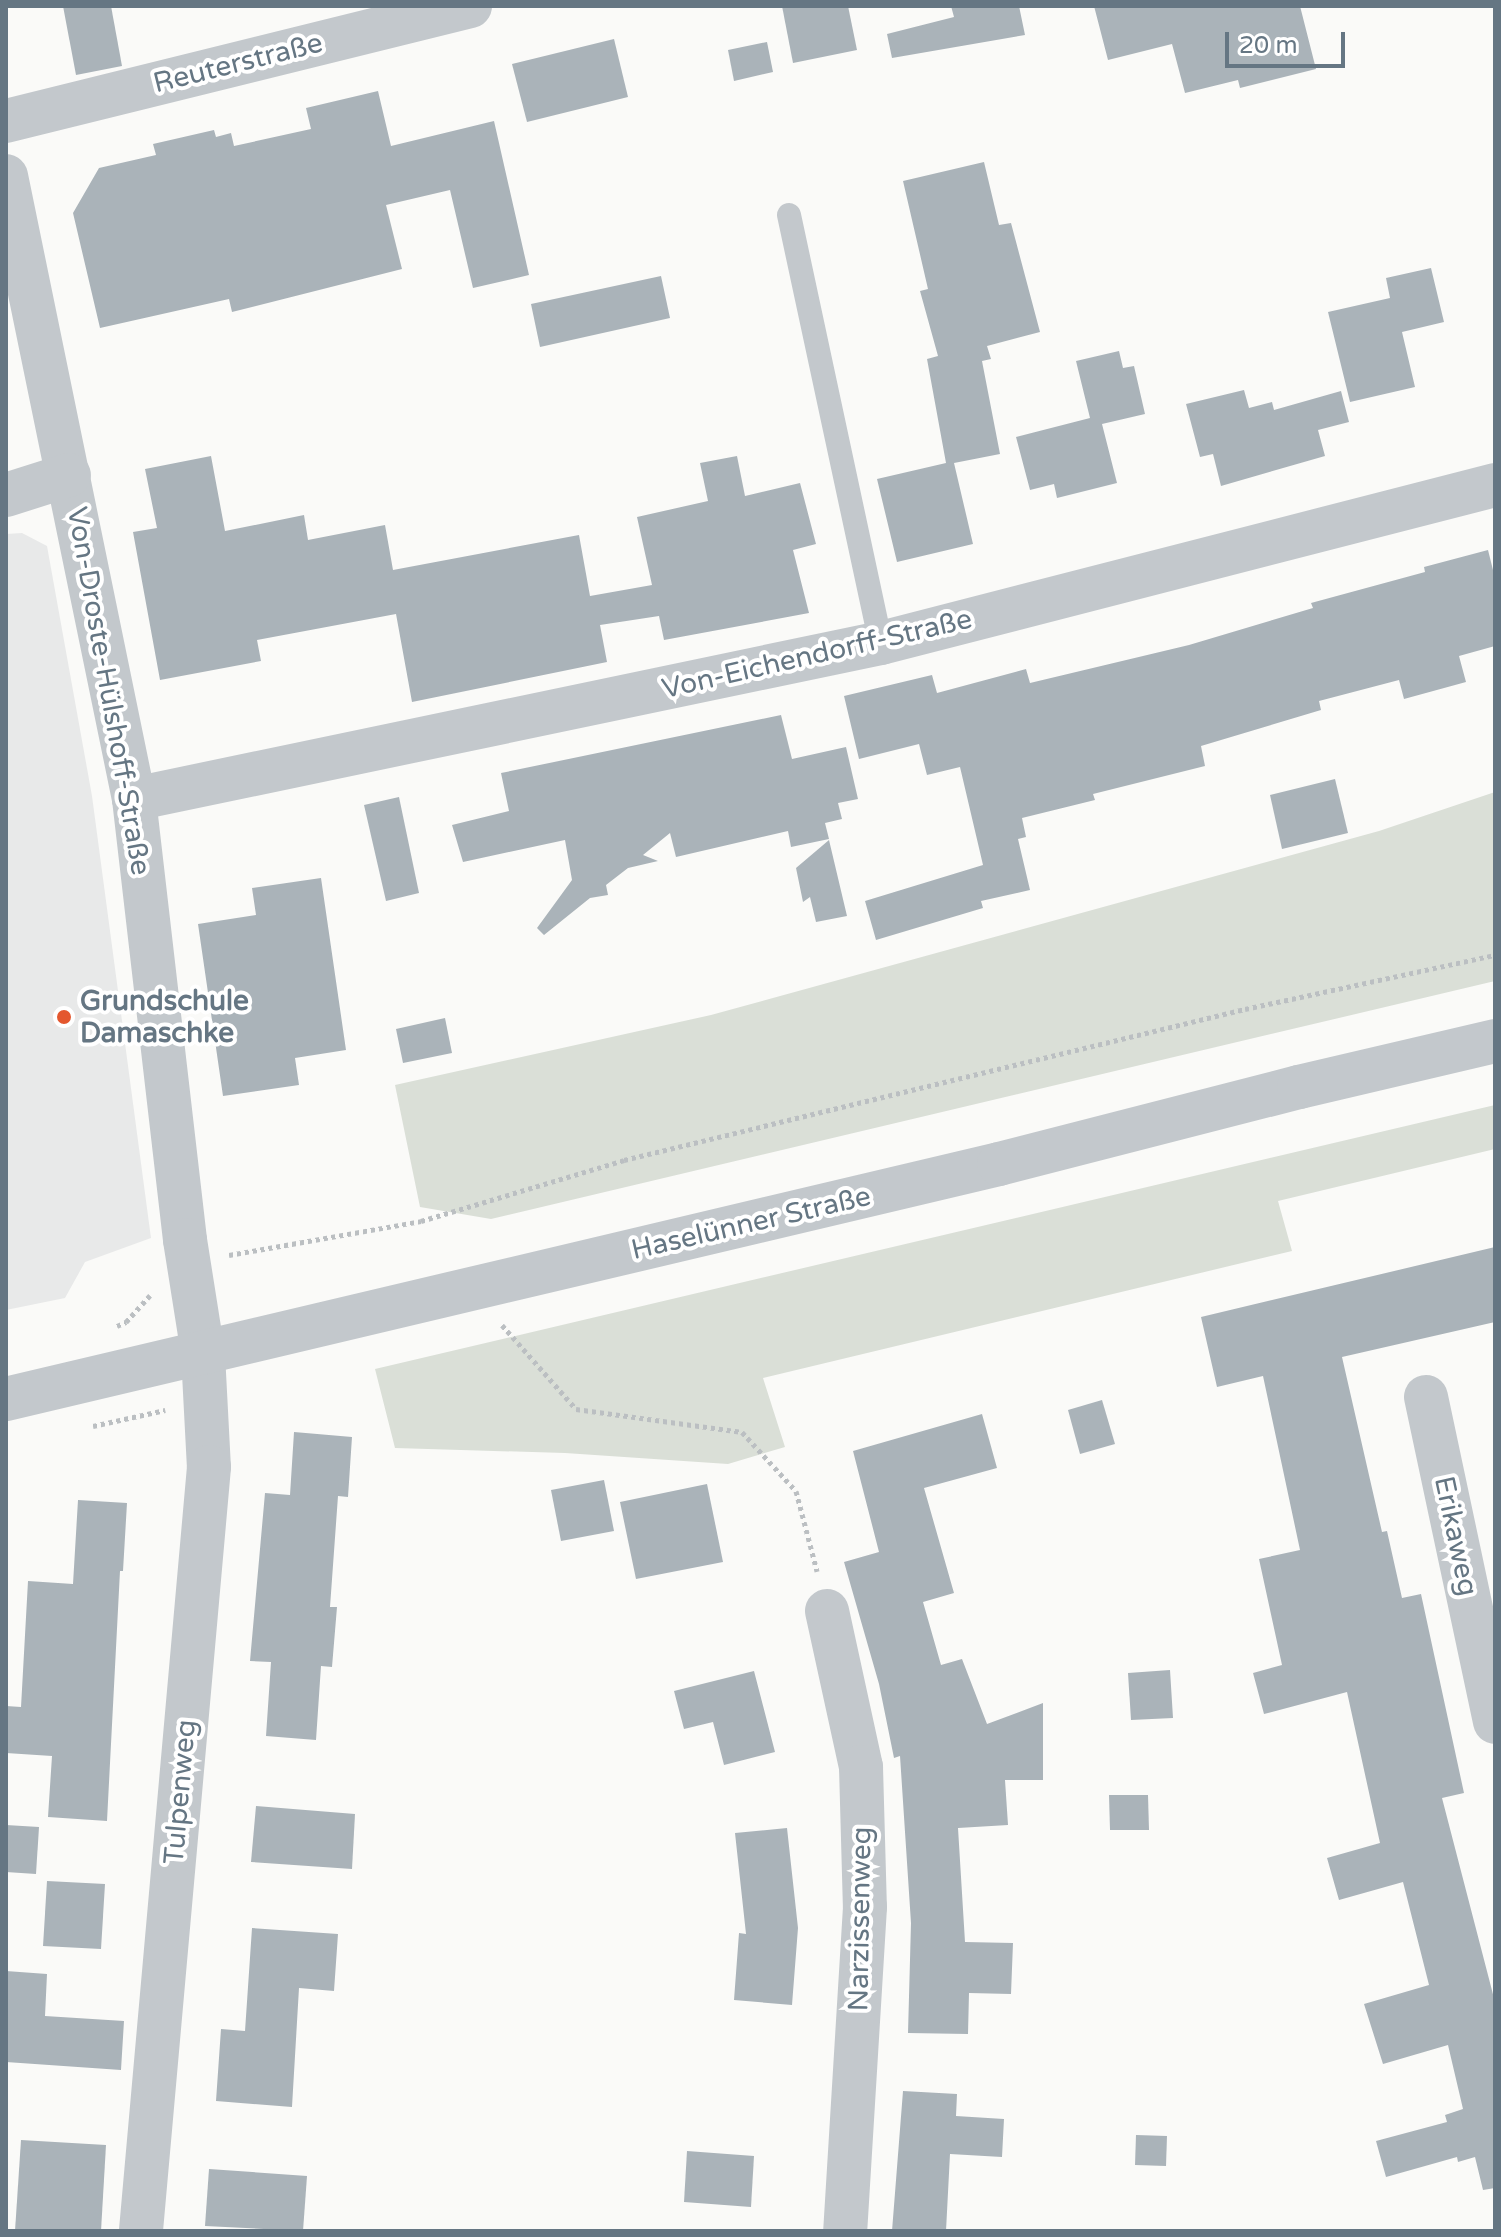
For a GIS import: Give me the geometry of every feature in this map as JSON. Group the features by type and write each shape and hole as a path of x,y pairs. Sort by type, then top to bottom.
{"street":[{"name":"Reuterstraße","path":"6,121 470,6"},
{"name":"Von-Droste-Hülshoff-Straße","path":"6,176 134,799 185,1240 203,1354"},
{"path":"6,495 69,475"},
{"name":"Von-Eichendorff-Straße","path":"134,799 881,643 1495,485"},
{"name":"Haselünner Straße","path":"6,1399 1495,1041"},
{"name":"Tulpenweg","path":"141,2231 209,1467 203,1354"},
{"name":"Erikaweg","path":"1426,1397 1495,1722"},
{"name":"Narzissenweg","path":"827,1611 861,1767 865,1891 845,2231"}],"lane":[{"path":"789,215 881,643"}],"path":[{"path":"234,1255 421,1221 624,1160 1245,1009 1495,955"},
{"path":"113,1328 126,1322 147,1301 151,1290"},
{"path":"497,1319 576,1409 742,1432 796,1491 827,1611"}],"shaded area":[{"name":"Grundschule Damaschke","path":"22,533 47,546 92,796 151,1238 85,1262 65,1298 6,1310 6,534"},
{"path":"1495,792 1495,981 491,1219 420,1207 395,1085 711,1015 1379,831"},
{"path":"1495,1105 1495,1149 1278,1201 1292,1251 763,1378 785,1447 728,1464 565,1453 395,1448 375,1369"}],"building":[{"path":"63,6 111,6 122,66 76,75"},
{"path":"782,6 848,6 857,50 793,63"},
{"path":"951,6 1019,6 1025,35 892,58 887,34 954,17"},
{"path":"1094,6 1300,6 1316,69 1240,88 1238,80 1185,93 1172,44 1108,60"},
{"path":"614,39 628,97 527,122 512,64"},
{"path":"767,42 773,72 734,81 728,50"},
{"path":"378,91 391,146 494,121 529,275 473,288 450,190 386,205 402,269 232,312 229,299 100,328 73,213 99,168 156,155 153,144 214,130 216,137 231,133 234,146 311,129 306,108"},
{"path":"984,162 999,225 1011,223 1040,332 987,346 991,359 982,361 1000,454 954,463 973,544 897,562 877,479 946,463 927,359 938,356 920,291 928,289 903,181"},
{"path":"1431,268 1444,322 1402,332 1415,387 1350,402 1328,312 1390,298 1386,278"},
{"path":"661,276 670,318 540,347 531,304"},
{"path":"1119,351 1123,368 1134,366 1145,414 1102,424 1117,483 1057,498 1054,484 1030,490 1016,437 1090,418 1076,361"},
{"path":"1244,390 1249,408 1272,402 1274,410 1341,391 1349,422 1318,430 1325,456 1221,486 1213,454 1200,457 1186,404"},
{"path":"211,456 225,531 304,515 308,540 385,525 393,570 579,535 590,596 652,585 637,517 708,501 700,463 737,456 745,496 800,483 816,544 793,550 809,613 664,640 659,616 600,625 607,662 412,702 396,614 257,640 261,661 160,680 133,532 157,528 145,469"},
{"path":"1488,550 1495,578 1495,646 1459,656 1466,682 1404,699 1399,680 1319,701 1321,710 1201,746 1205,766 1093,794 1095,800 1022,818 1026,837 1018,839 1030,890 981,901 983,908 876,940 865,901 983,865 960,767 927,775 919,744 859,759 844,696 932,675 937,693 1026,669 1030,683 1189,645 1313,608 1311,603 1425,572 1424,567"},
{"path":"781,715 792,759 846,747 858,799 838,803 842,819 825,823 829,839 791,847 788,831 676,857 670,833 643,855 658,861 628,868 606,885 608,895 590,898 544,935 537,928 572,880 565,840 463,862 452,825 509,811 501,773"},
{"path":"1335,779 1348,833 1282,849 1270,795"},
{"path":"399,797 419,893 386,901 364,805"},
{"path":"829,840 847,916 816,922 810,897 803,902 796,868"},
{"path":"321,878 346,1050 295,1058 299,1085 223,1096 198,924 256,915 252,888"},
{"path":"445,1018 452,1053 403,1063 396,1029"},
{"path":"1495,1247 1495,1322 1342,1357 1382,1532 1387,1531 1402,1598 1421,1594 1464,1793 1442,1798 1495,2002 1495,2188 1483,2190 1475,2157 1458,2162 1457,2157 1386,2177 1376,2141 1447,2122 1445,2115 1463,2109 1448,2045 1383,2064 1364,2004 1429,1985 1403,1882 1339,1900 1327,1858 1380,1843 1347,1692 1264,1714 1253,1673 1282,1665 1259,1559 1300,1550 1263,1376 1217,1387 1201,1317"},
{"path":"1102,1400 1115,1444 1080,1454 1068,1410"},
{"path":"982,1414 997,1468 924,1488 954,1593 923,1602 941,1665 962,1659 987,1724 1043,1703 1043,1780 1005,1780 1008,1825 958,1828 965,1942 1013,1943 1011,1994 969,1993 968,2034 908,2033 911,1923 900,1756 894,1758 879,1684 844,1562 879,1552 853,1451"},
{"path":"294,1432 352,1437 348,1497 338,1496 330,1607 337,1607 332,1667 321,1666 316,1740 266,1736 271,1662 250,1661 265,1493 290,1495"},
{"path":"604,1480 614,1531 561,1541 551,1490"},
{"path":"707,1484 723,1562 636,1579 620,1502"},
{"path":"78,1500 127,1503 123,1571 120,1571 107,1821 48,1817 52,1756 6,1753 6,1706 21,1707 28,1581 73,1584"},
{"path":"1170,1670 1173,1718 1131,1720 1128,1673"},
{"path":"754,1671 775,1752 724,1765 713,1722 684,1729 674,1691"},
{"path":"1109,1795 1148,1795 1149,1830 1110,1830"},
{"path":"256,1806 355,1814 352,1869 251,1862"},
{"path":"6,1825 39,1827 36,1874 6,1872"},
{"path":"787,1828 798,1928 792,2005 734,2000 739,1933 746,1934 735,1833"},
{"path":"47,1881 105,1884 101,1949 43,1946"},
{"path":"252,1928 338,1934 334,1991 299,1988 292,2107 216,2101 221,2029 245,2031"},
{"path":"6,1971 47,1974 45,2016 124,2021 121,2070 6,2062"},
{"path":"903,2091 957,2094 956,2116 1004,2119 1002,2157 950,2154 946,2231 892,2231"},
{"path":"1136,2135 1167,2136 1166,2166 1135,2165"},
{"path":"21,2140 106,2145 101,2231 15,2231"},
{"path":"687,2151 754,2156 751,2207 684,2202"},
{"path":"209,2169 307,2176 303,2231 205,2226"}],"place":[{"name":"Grundschule Damaschke","path":"64,1017"}]}
